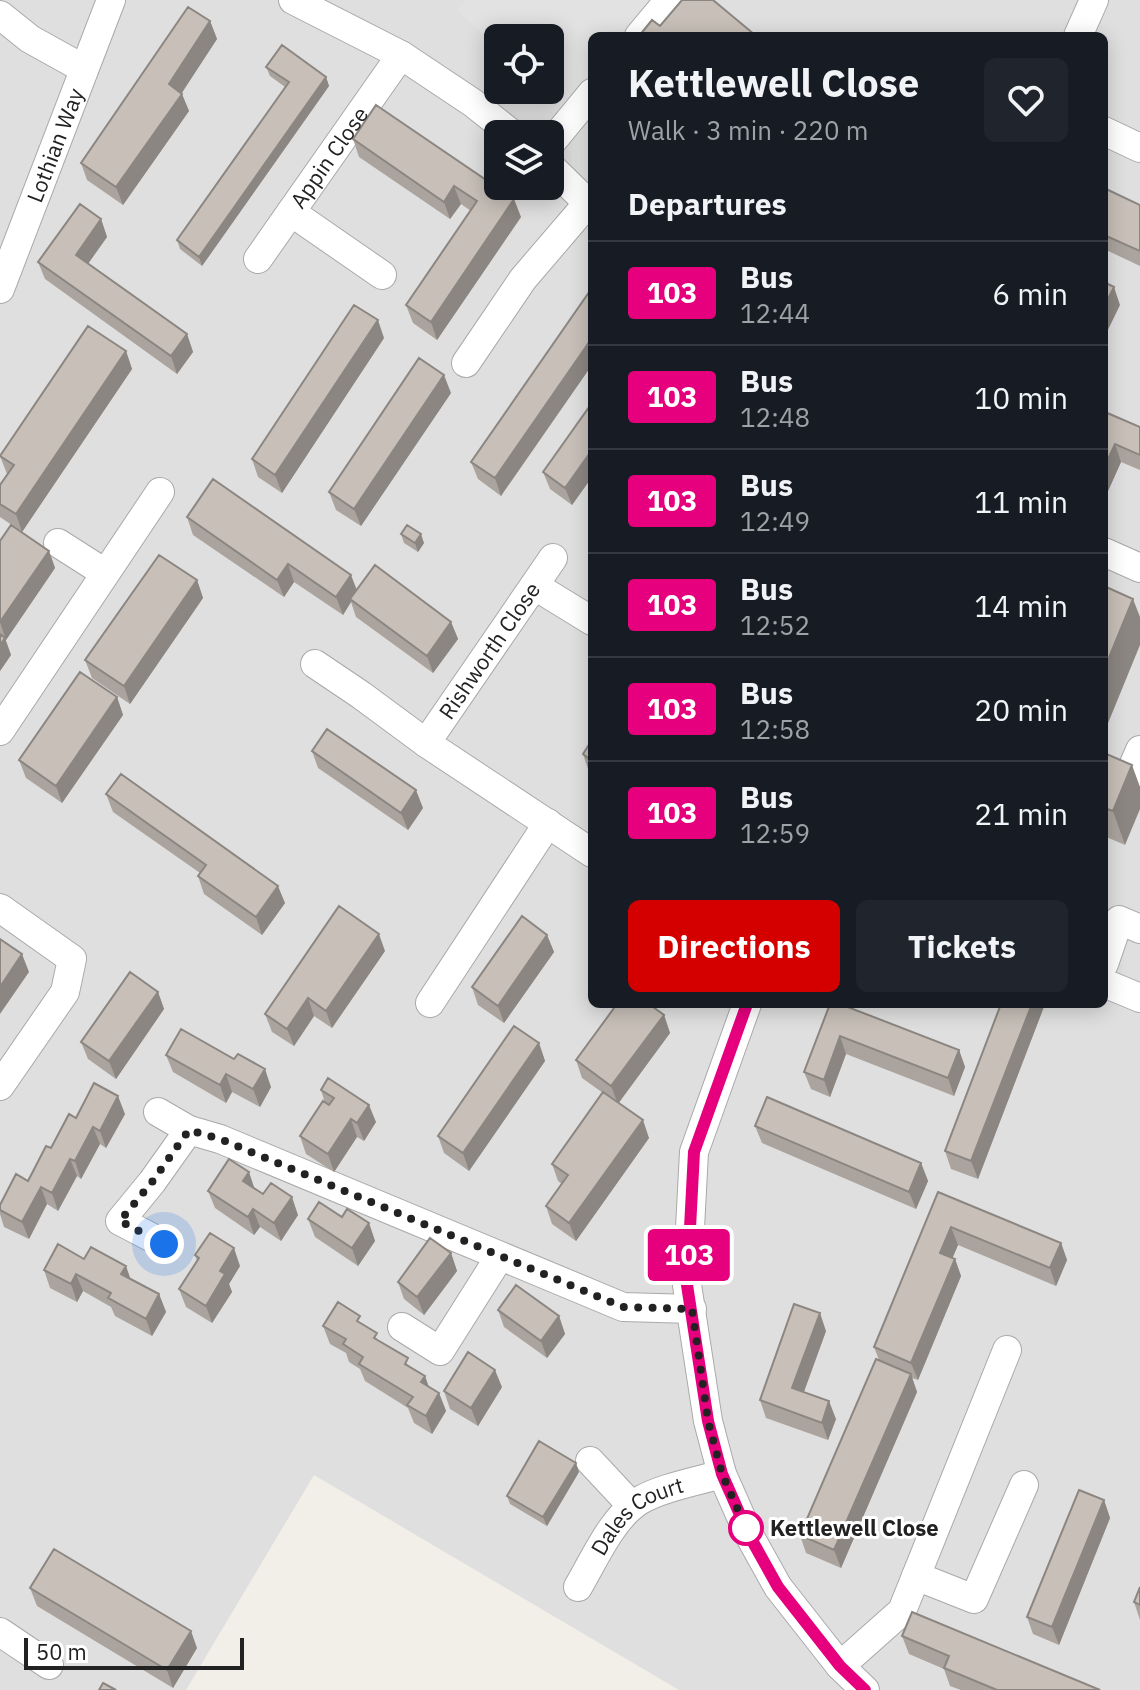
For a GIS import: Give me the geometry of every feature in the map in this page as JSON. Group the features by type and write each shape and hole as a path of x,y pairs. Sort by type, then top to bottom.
{"street":[{"name":"Lothian Way","path":"0,289 111,0"},
{"path":"293,0 401,55 494,120"},
{"path":"642,32 669,0"},
{"path":"1080,32 1094,0"},
{"path":"0,15 30,39 84,69"},
{"name":"Appin Close","path":"258,259 401,55"},
{"path":"564,127 588,98"},
{"path":"1108,133 1140,148"},
{"path":"564,180 588,203"},
{"path":"466,363 523,279 588,207"},
{"path":"291,212 382,275"},
{"path":"0,731 160,492"},
{"path":"58,543 105,573"},
{"path":"1108,554 1140,568"},
{"name":"Rishworth Close","path":"426,743 553,558"},
{"path":"535,586 588,619"},
{"name":"Rishworth Close","path":"315,664 426,743 588,850"},
{"path":"1127,780 1140,750"},
{"path":"430,1003 548,823"},
{"path":"0,908 72,959 65,992 0,1086"},
{"path":"1108,952 1119,920 1140,929"},
{"path":"1108,985 1140,998"},
{"path":"746,1008 694,1152 687,1285 708,1421 722,1474 749,1535 778,1587 840,1666 865,1690"},
{"path":"158,1112 189,1130 234,1145 623,1307 692,1309"},
{"path":"164,1244 120,1221 189,1130"},
{"path":"402,1327 440,1351 500,1256"},
{"path":"840,1666 902,1611 1007,1350"},
{"path":"590,1461 632,1506"},
{"name":"Dales Court","path":"578,1587 617,1523 632,1506 649,1496 722,1474"},
{"path":"916,1576 974,1599 1024,1485"},
{"path":"0,1632 49,1665"}],"shaded area":[{"path":"0,0 1140,0 1140,1690 679,1690 314,1475 186,1690 0,1690"},
{"path":"466,0 649,0 623,32 588,32 588,77 563,108 559,104 564,104 564,24 484,24 484,35 457,10"}],"building":[{"path":"682,0 713,0 751,32 642,32 652,20 660,26"},
{"path":"188,7 210,21 169,84 182,94 116,187 81,163"},
{"path":"282,45 326,77 199,257 177,240 289,82 266,67"},
{"path":"376,105 484,179 484,200 513,200 431,322 406,305 477,201 454,186 444,202 353,139"},
{"path":"1108,190 1140,205 1140,251 1108,237"},
{"path":"80,204 101,219 76,255 187,334 171,356 38,262"},
{"path":"1108,284 1114,287 1108,299"},
{"path":"588,294 588,344 495,478 471,462"},
{"path":"354,305 378,320 275,475 252,459"},
{"path":"88,326 126,351 16,514 0,504 0,485 14,465 0,456"},
{"path":"419,358 444,375 354,509 329,492"},
{"path":"588,409 588,456 565,488 543,472"},
{"path":"1108,413 1140,427 1140,455 1115,444 1108,459"},
{"path":"213,479 351,575 336,597 288,564 277,580 187,517"},
{"path":"11,525 49,551 0,622 0,541"},
{"path":"407,525 421,534 415,543 401,534"},
{"path":"159,555 197,580 124,686 85,660"},
{"path":"375,565 451,622 427,656 350,599"},
{"path":"1108,588 1133,599 1108,660"},
{"path":"80,672 117,697 56,786 19,760"},
{"path":"327,729 416,790 401,813 312,751"},
{"path":"1108,755 1132,765 1113,811 1108,809"},
{"path":"121,774 278,886 256,917 198,876 206,865 106,794"},
{"path":"339,906 379,934 326,1011 308,998 287,1029 265,1014"},
{"path":"522,916 547,935 498,1006 472,987"},
{"path":"0,939 22,954 0,987"},
{"path":"130,972 158,992 109,1061 81,1042"},
{"path":"614,1008 654,1008 664,1015 611,1086 576,1060"},
{"path":"828,1008 850,1008 959,1050 948,1078 840,1036 824,1080 804,1072"},
{"path":"999,1008 1030,1008 971,1161 945,1151"},
{"path":"514,1026 539,1043 463,1153 438,1136"},
{"path":"181,1029 234,1059 238,1054 265,1069 253,1089 226,1074 220,1085 166,1055"},
{"path":"328,1078 369,1105 357,1123 351,1119 328,1154 300,1136 323,1101 329,1105 334,1098 321,1090"},
{"path":"94,1083 118,1096 100,1131 93,1127 75,1161 70,1159 52,1193 41,1187 22,1222 0,1210 16,1174 28,1181 46,1146 51,1148 69,1114 76,1118"},
{"path":"603,1092 643,1120 569,1223 546,1206 568,1175 552,1164"},
{"path":"767,1097 921,1163 909,1192 755,1126"},
{"path":"229,1159 249,1172 243,1181 263,1194 271,1183 292,1197 274,1223 253,1209 248,1217 208,1191"},
{"path":"938,1192 1061,1243 1050,1268 951,1227 940,1253 955,1259 911,1363 874,1347"},
{"path":"319,1202 342,1217 347,1209 369,1223 352,1248 308,1219"},
{"path":"210,1233 234,1248 220,1271 225,1274 206,1306 179,1289 199,1258 195,1255"},
{"path":"430,1238 451,1253 417,1297 398,1282"},
{"path":"58,1244 84,1259 91,1247 126,1266 121,1274 159,1294 146,1319 108,1298 111,1293 76,1274 71,1284 44,1270"},
{"path":"516,1285 559,1316 541,1341 498,1310"},
{"path":"338,1302 360,1316 357,1321 377,1333 374,1338 408,1358 405,1364 425,1376 421,1382 439,1393 426,1416 407,1405 413,1397 359,1364 363,1357 343,1344 346,1339 323,1326"},
{"path":"794,1304 820,1313 792,1388 829,1401 822,1423 760,1400"},
{"path":"468,1352 495,1370 471,1408 444,1391"},
{"path":"876,1359 911,1374 834,1550 800,1535"},
{"path":"539,1441 576,1463 543,1517 507,1496"},
{"path":"1079,1490 1104,1500 1052,1627 1027,1617"},
{"path":"54,1549 191,1631 167,1670 30,1588"},
{"path":"1140,1587 1140,1605 1134,1602"},
{"path":"912,1612 1100,1690 997,1690 944,1668 949,1656 902,1636"},
{"path":"103,1683 116,1690 99,1690"}],"bus line":[{"name":"103","path":"746,1008 694,1152 687,1285 708,1421 722,1474 749,1535 778,1587 840,1666 865,1690"}],"place":[{"name":"Kettlewell Close","path":"746,1528"}],"route":[{"path":"164,1244 120,1221 189,1130 220,1139 623,1307 692,1309 708,1421 722,1474 749,1535 746,1528"}]}
